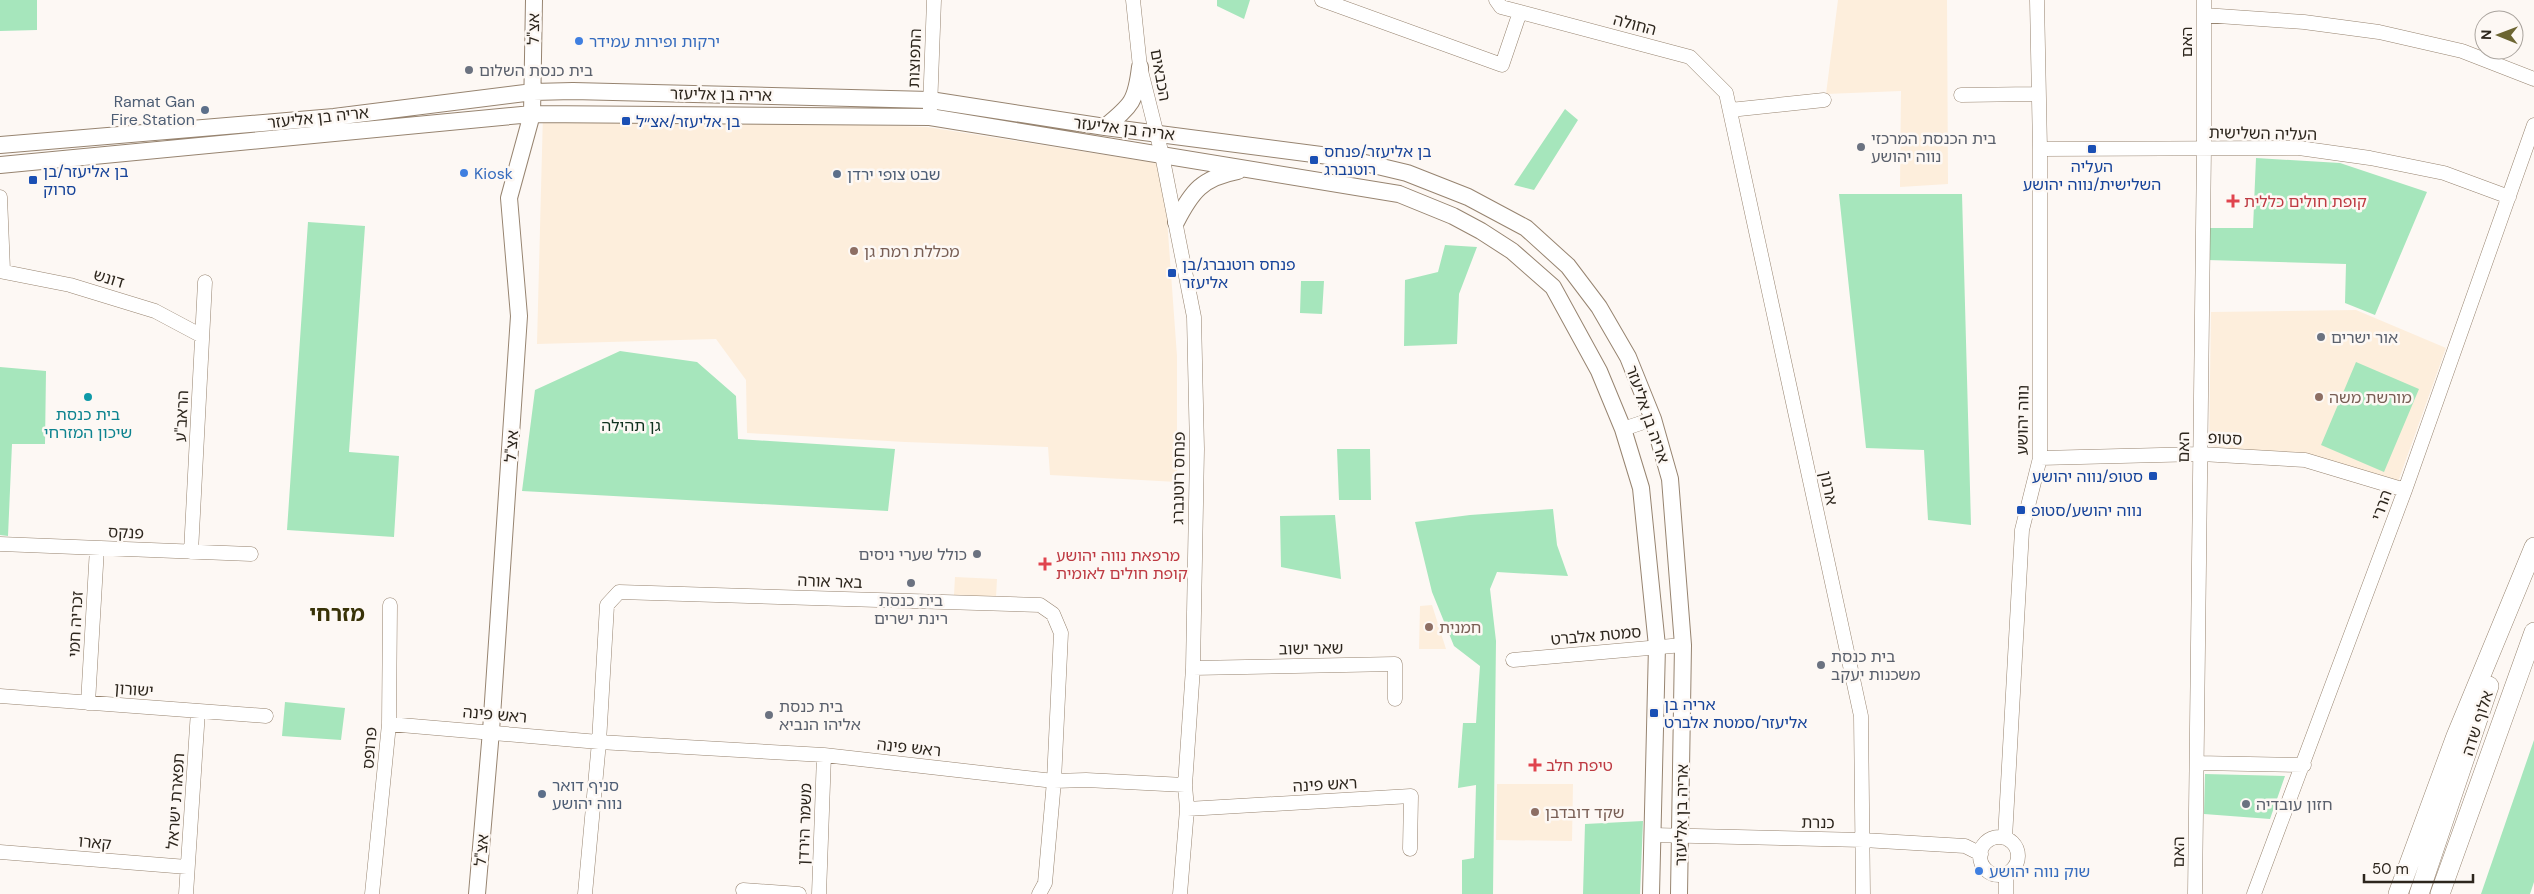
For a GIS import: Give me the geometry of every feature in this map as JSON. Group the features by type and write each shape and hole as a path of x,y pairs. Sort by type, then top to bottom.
{"main road":[{"path":"2398,894 2456,736 2534,547"},
{"name":"אלוף שדה","path":"2419,894 2534,552"},
{"name":"אלוף שדה","path":"2440,894 2534,632"},
{"path":"2451,894 2534,640"}],"street":[{"name":"אצ\"ל","path":"477,894 491,731 520,316 509,198 532,114 534,0"},
{"name":"התפוצות","path":"930,117 934,0"},
{"name":"הכבאים","path":"1133,0 1140,67 1154,132 1162,155"},
{"path":"1322,0 1502,65 1520,12"},
{"name":"החולה","path":"1496,0 1501,7 1690,57 1726,93"},
{"name":"נווה יהושע","path":"2005,838 2022,530 2040,458 2038,0"},
{"name":"האם","path":"2195,894 2204,0"},
{"path":"2204,15 2304,22 2379,32 2462,51 2534,79"},
{"path":"1105,127 1132,102 1137,90 1140,67"},
{"name":"אריה בן אליעזר","path":"0,145 334,117 533,92 573,90 930,100 1105,127 1344,158 1406,173 1468,197 1526,228 1568,266 1599,307 1628,357 1653,419 1670,479 1683,645 1679,894"},
{"name":"ארנון","path":"1726,93 1861,716 1863,894"},
{"path":"1961,95 2039,94"},
{"path":"1730,110 1824,100"},
{"name":"אריה בן אליעזר","path":"0,165 532,114 930,117 1399,194 1453,216 1512,251 1553,287 1599,371 1623,429 1641,488 1657,646 1651,894"},
{"name":"הררי","path":"2254,894 2304,765 2405,490 2534,125"},
{"name":"העליה השלישית","path":"2040,149 2299,148 2370,158 2444,173 2509,198"},
{"name":"פנחס רוטנברג","path":"1162,155 1194,317 1197,449 1193,668 1185,785 1187,808 1180,894"},
{"path":"1176,222 1186,202 1200,185 1218,175 1252,169"},
{"path":"0,197 2,270"},
{"name":"דונש","path":"2,270 70,285 155,311 202,336"},
{"name":"הראב\"ע","path":"192,552 205,282"},
{"path":"1623,429 1653,419"},
{"name":"סטופ","path":"2040,458 2200,454 2305,460 2405,490"},
{"name":"פנקס","path":"0,544 251,554"},
{"name":"זכריה חמי","path":"88,702 97,548"},
{"name":"באר אורה","path":"599,742 607,605 619,592 1040,604 1053,614 1061,633 1054,781 1045,883 1039,894"},
{"name":"פרופס","path":"372,894 389,724 390,605"},
{"name":"סמטת אלברט","path":"1513,660 1683,645"},
{"name":"שאר ישוב","path":"1193,668 1395,664 1395,699"},
{"name":"ישורון","path":"0,696 266,716"},
{"name":"תפארת ישראל","path":"186,894 198,711"},
{"name":"ראש פינה","path":"389,724 491,731 599,742 824,755 1054,781 1086,780 1185,785"},
{"path":"585,894 599,742"},
{"name":"משמר הירדן","path":"819,894 824,755"},
{"path":"2197,763 2304,765"},
{"name":"ראש פינה","path":"1187,808 1411,796 1410,849"},
{"name":"כנרת","path":"1653,835 1863,840 1965,846 1981,854"},
{"path":"2005,838 2014,845 2018,855 2015,866 2006,874 2000,875 1988,871 1981,860 1981,854 1982,848 1992,839 2005,838"},
{"name":"קארו","path":"0,852 187,867"},
{"path":"2006,874 2006,894"},
{"path":"743,890 800,894"}],"shaded area":[{"path":"1838,0 1947,0 1948,184 1900,187 1901,91 1826,94"},
{"name":"מכללת רמת גן","path":"543,113 927,127 1163,164 1177,356 1177,482 1050,475 1048,447 905,442 747,433 746,380 716,339 537,344"},
{"name":"מורשת משה","path":"2356,310 2446,348 2398,482 2308,456 2209,446 2211,312"},
{"path":"955,577 997,579 996,597 954,595"},
{"name":"חמנית","path":"1432,605 1446,649 1419,649 1420,606"},
{"name":"שקד דובדבן","path":"1497,784 1573,784 1572,841 1496,840"}],"green space":[{"path":"0,0 37,0 37,30 0,31"},
{"path":"1217,0 1250,0 1244,19 1217,6"},
{"path":"1565,109 1578,120 1534,190 1514,185"},
{"path":"2256,158 2340,163 2427,192 2375,315 2345,303 2346,264 2207,260 2209,228 2253,228"},
{"path":"1839,194 1962,194 1971,525 1928,520 1924,450 1866,448"},
{"path":"308,222 365,226 349,452 399,456 394,537 287,530"},
{"path":"1445,245 1477,247 1459,294 1457,344 1404,346 1405,280 1438,272"},
{"path":"1301,281 1324,281 1322,314 1300,313"},
{"name":"גן תהילה","path":"620,351 697,362 736,396 738,439 895,449 888,511 522,491 535,390"},
{"path":"2356,362 2419,389 2384,472 2321,445"},
{"path":"0,367 46,371 45,444 12,444 8,536 0,535"},
{"path":"1337,449 1370,449 1371,500 1339,500"},
{"path":"1553,509 1557,545 1568,576 1497,572 1490,589 1496,641 1493,894 1462,894 1462,860 1474,858 1476,785 1458,788 1463,723 1476,723 1480,666 1454,646 1432,592 1415,522 1470,515"},
{"path":"1335,515 1341,579 1281,567 1280,516"},
{"path":"285,702 345,708 341,740 282,736"},
{"path":"2534,740 2534,882 2530,894 2481,894"},
{"path":"2205,774 2285,776 2270,819 2204,814"},
{"path":"1643,821 1640,894 1583,894 1585,824"}],"place":[{"name":"ירקות ופירות עמידר","path":"579,41"},
{"name":"בית כנסת השלום","path":"469,70"},
{"name":"Ramat Gan Fire Station","path":"205,110"},
{"name":"בן אליעזר/אצ״ל","path":"626,121"},
{"name":"בית הכנסת המרכזי נווה יהושע","path":"1861,147"},
{"name":"העליה השלישית/נווה יהושע","path":"2092,149"},
{"name":"בן אליעזר/פנחס רוטנברג","path":"1314,160"},
{"name":"Kiosk","path":"464,173"},
{"name":"שבט צופי ירדן","path":"837,174"},
{"name":"בן אליעזר/בן סרוק","path":"33,180"},
{"name":"קופת חולים כללית","path":"2233,201"},
{"name":"מכללת רמת גן","path":"854,251"},
{"name":"פנחס רוטנברג/בן אליעזר","path":"1172,273"},
{"name":"אור ישרים","path":"2321,337"},
{"name":"בית כנסת שיכון המזרחי","path":"88,397"},
{"name":"מורשת משה","path":"2319,397"},
{"name":"סטופ/נווה יהושע","path":"2153,476"},
{"name":"נווה יהושע/סטופ","path":"2021,510"},
{"name":"כולל שערי ניסים","path":"977,554"},
{"name":"מרפאת נווה יהושע קופת חולים לאומית","path":"1045,564"},
{"name":"בית כנסת רינת ישרים","path":"911,583"},
{"name":"חמנית","path":"1429,627"},
{"name":"בית כנסת משכנות יעקב","path":"1821,665"},
{"name":"אריה בן אליעזר/סמטת אלברט","path":"1654,713"},
{"name":"בית כנסת אליהו הנביא","path":"769,715"},
{"name":"טיפת חלב","path":"1535,765"},
{"name":"סניף דואר נווה יהושע","path":"542,794"},
{"name":"חזון עובדיה","path":"2246,804"},
{"name":"שקד דובדבן","path":"1535,812"},
{"name":"שוק נווה יהושע","path":"1979,871"}],"district":[{"name":"מזרחי","path":"337,614"}]}
